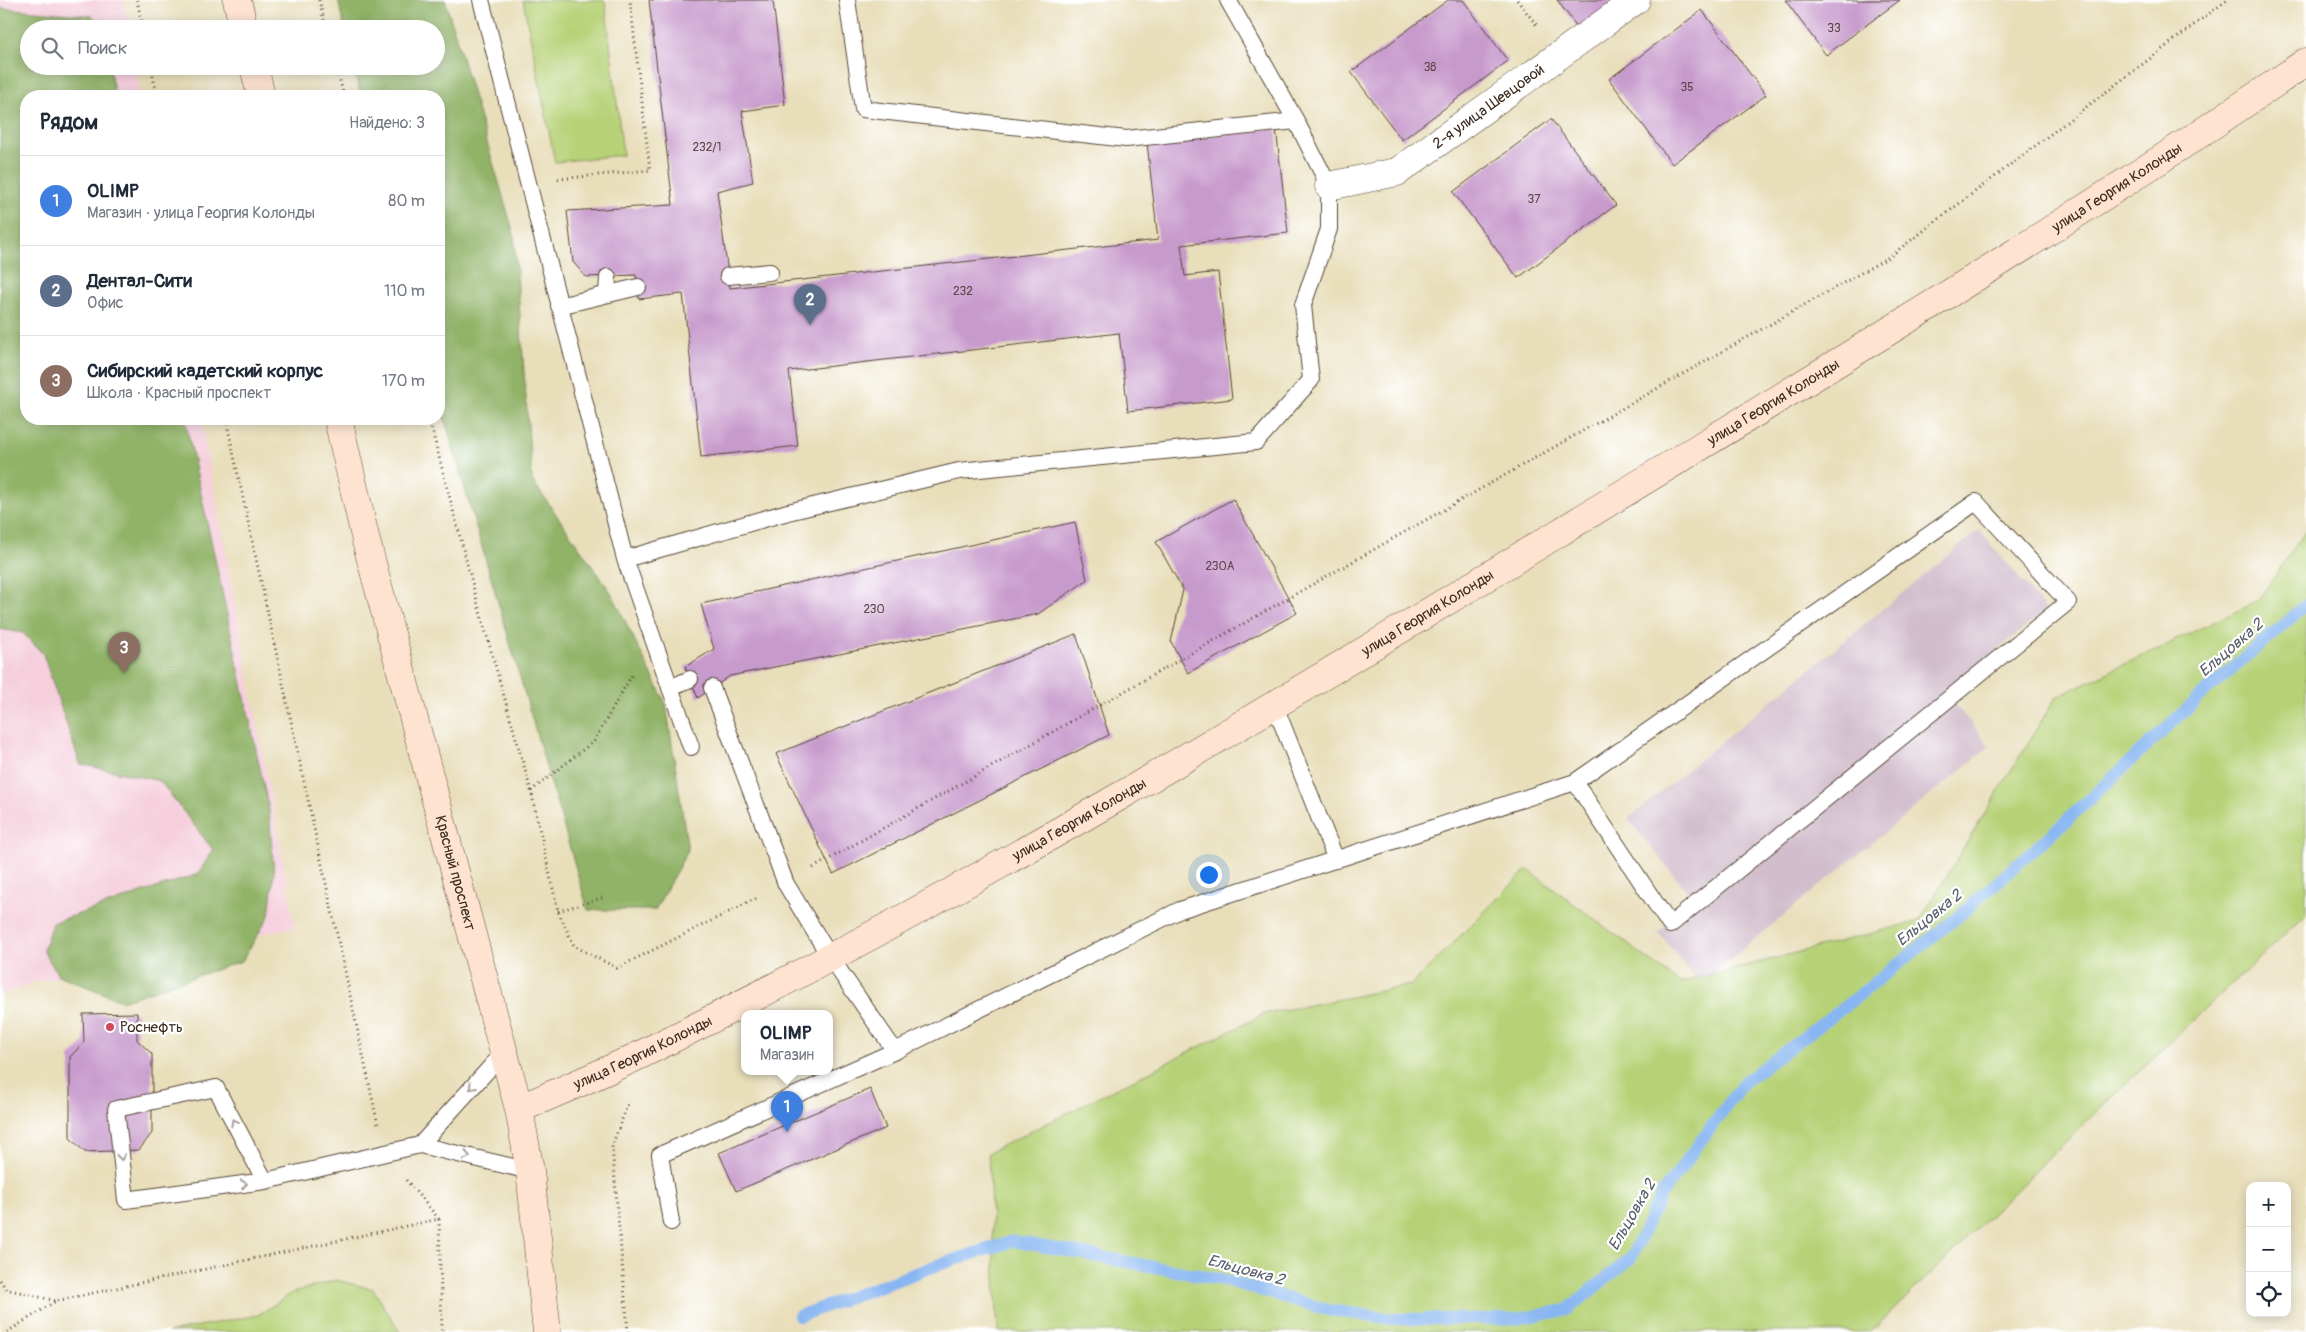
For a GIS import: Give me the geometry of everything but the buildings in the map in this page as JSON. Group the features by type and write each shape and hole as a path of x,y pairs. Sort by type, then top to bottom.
{"main road":[{"path":"237,0 242,20"},
{"name":"улица Георгия Колонды","path":"519,1109 649,1051 936,901 1275,706 1816,375 2190,142 2306,62"},
{"path":"256,75 260,90"},
{"name":"Красный проспект","path":"339,425 366,541 414,725 505,1051 519,1109 530,1171 547,1332"}],"street":[{"name":"2-я улица Шевцовой","path":"1329,186 1397,172 1636,0"}],"lane":[{"path":"481,0 625,559 691,747"},
{"path":"847,0 863,109 1126,139 1296,121"},
{"path":"625,559 788,512 959,471 1256,442 1311,380 1302,305 1329,229 1329,186 1296,121 1228,0"},
{"path":"728,276 770,272"},
{"path":"607,294 608,277"},
{"path":"560,306 638,286"},
{"path":"671,1222 660,1155 895,1051 1180,910 1575,782 1976,502 2068,602 1670,925 1575,782"},
{"path":"670,688 690,679"},
{"path":"712,688 786,884 830,957 895,1051"},
{"path":"1275,706 1336,860"},
{"path":"420,1146 505,1051"},
{"path":"265,1181 216,1088 116,1109 126,1200 265,1181 420,1146 530,1171"}],"path":[{"path":"136,0 141,20"},
{"path":"319,0 324,20"},
{"path":"528,182 650,170 630,0"},
{"path":"431,425 477,601 531,791 558,911 574,946 617,968 786,884 1888,257 2227,0"},
{"path":"153,75 156,90"},
{"path":"338,75 342,90"},
{"path":"227,425 384,1153 439,1219 442,1332"},
{"path":"531,791 594,741 653,639"},
{"path":"558,911 602,898"},
{"path":"628,1332 612,1146 632,1092"},
{"path":"7,1332 56,1301 439,1219"},
{"path":"0,1280 6,1289 56,1301"}],"shaded area":[{"path":"0,0 123,0 126,20 20,20 20,75 137,75 140,90 20,90 20,425 202,425 295,927 31,983 0,997"},
{"path":"1979,530 2046,610 1946,693 1990,746 1700,984 1658,932 1695,901 1628,819"}],"green space":[{"path":"338,0 445,0 514,234 532,480 612,594 666,704 688,850 655,910 588,910 445,421 445,90 359,90 355,75 445,75 445,20 343,20"},
{"path":"523,0 605,0 623,155 555,162"},
{"path":"0,8 93,16 95,20 20,20 20,75 111,75 114,90 20,90 20,425 186,425 269,810 274,873 269,916 242,961 122,1001 58,975 43,950 52,923 198,874 213,850 160,781 80,764 43,654 23,633 0,629"},
{"path":"2306,530 2306,914 2097,1111 1871,1332 998,1332 988,1153 1264,1014 1411,985 1527,869 1680,983 1919,921 2056,697 2258,601"},
{"path":"336,1280 373,1289 400,1332 168,1332 258,1315 294,1292"}],"waterway":[{"name":"Ельцовка 2","path":"799,1316 938,1265 1013,1241 1225,1280 1328,1310 1392,1319 1516,1319 1567,1310 1631,1258 1661,1195 1745,1081 1839,1011 1960,915 2066,821 2205,692 2306,605"}],"place":[{"name":"Дентал-Сити","path":"810,325"},
{"name":"Сибирский кадетский корпус","path":"124,673"},
{"name":"Роснефть","path":"110,1027"},
{"name":"OLIMP","path":"787,1132"}]}
